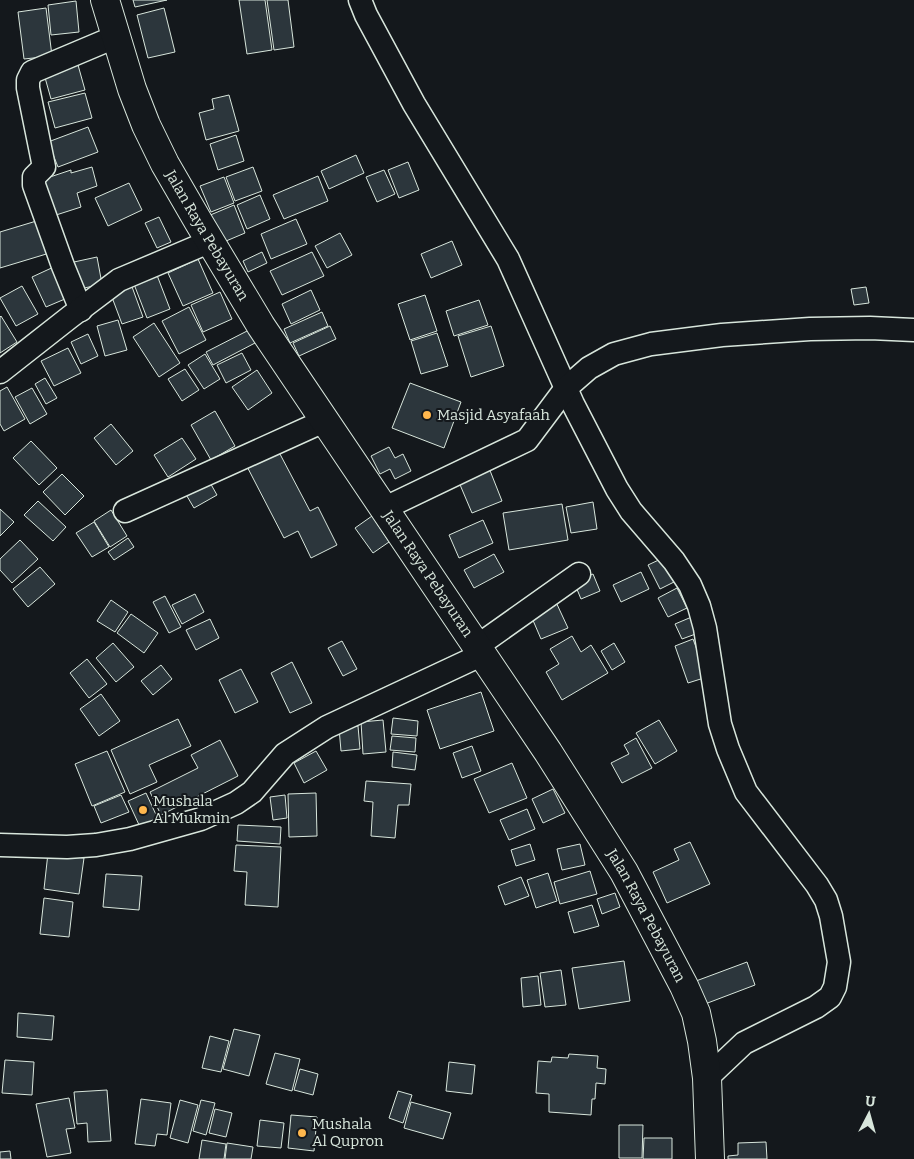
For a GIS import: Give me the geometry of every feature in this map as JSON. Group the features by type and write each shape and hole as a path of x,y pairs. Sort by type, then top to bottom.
{"main road":[{"name":"Jalan Raya Pebayuran","path":"106,0 132,89 146,124 166,164 210,241 261,326 324,422 548,752 624,872 684,986 696,1013 702,1041 707,1078 710,1159"}],"street":[{"path":"360,0 366,15 414,104 508,259 570,396 602,460 631,510 674,561 690,585 699,606 705,628 714,693 728,748 746,792 826,900 835,935 839,962 835,987 830,998 780,1026 744,1043 707,1078"},
{"path":"81,310 34,185 34,177 44,167 28,80 32,72 116,37"},
{"path":"0,372 119,280 210,241"},
{"path":"383,509 527,440 570,396 590,368 614,354 651,344 722,335 810,329 870,328 914,330"},
{"path":"125,510 324,422"},
{"path":"0,844 67,847 96,845 130,839 201,819 236,803 252,792 285,754 327,727 479,651 579,574"}],"building":[{"path":"133,0 167,0 135,7"},
{"path":"239,0 265,0 272,50 247,54"},
{"path":"267,0 288,0 294,47 274,50"},
{"path":"76,1 79,32 51,35 48,5"},
{"path":"46,8 52,56 24,59 18,12"},
{"path":"164,8 175,52 148,58 137,15"},
{"path":"78,65 85,90 51,99 44,74"},
{"path":"85,93 92,118 55,128 48,102"},
{"path":"229,95 239,131 206,140 199,113 214,109 212,99"},
{"path":"88,127 98,152 58,167 48,142"},
{"path":"236,135 244,161 218,170 210,144"},
{"path":"356,155 364,173 329,189 321,171"},
{"path":"408,162 419,190 399,198 388,170"},
{"path":"92,167 97,186 77,193 81,207 53,216 41,180 71,170 71,173"},
{"path":"253,167 262,191 235,201 226,177"},
{"path":"384,170 395,194 377,202 366,177"},
{"path":"318,176 328,201 284,219 273,195"},
{"path":"224,177 234,203 211,212 200,186"},
{"path":"129,183 142,210 108,226 95,198"},
{"path":"260,195 270,219 247,229 237,205"},
{"path":"234,205 245,233 219,244 208,216"},
{"path":"159,217 171,242 157,248 145,223"},
{"path":"43,219 53,252 0,268 0,232"},
{"path":"296,219 307,244 271,259 261,234"},
{"path":"340,233 352,255 327,268 315,246"},
{"path":"452,241 462,265 431,278 421,254"},
{"path":"262,252 267,263 248,272 243,261"},
{"path":"312,252 324,276 282,295 270,271"},
{"path":"97,257 102,284 80,289 74,262"},
{"path":"198,259 213,293 183,306 168,273"},
{"path":"58,265 72,296 46,307 32,277"},
{"path":"155,270 170,309 147,318 132,279"},
{"path":"131,284 143,317 122,324 110,292"},
{"path":"22,286 38,314 16,326 0,298"},
{"path":"866,287 869,303 854,305 851,289"},
{"path":"311,290 320,310 291,324 282,304"},
{"path":"220,292 232,319 203,332 191,305"},
{"path":"425,295 437,331 410,340 398,304"},
{"path":"479,300 488,325 454,336 446,311"},
{"path":"189,307 206,340 179,354 162,321"},
{"path":"322,312 328,326 290,343 284,329"},
{"path":"0,317 17,342 0,353"},
{"path":"118,320 127,350 105,356 97,326"},
{"path":"154,323 180,363 159,377 133,337"},
{"path":"330,326 336,339 299,356 293,343"},
{"path":"491,326 504,366 471,377 458,336"},
{"path":"249,330 255,343 213,365 206,352"},
{"path":"437,333 448,366 421,374 411,341"},
{"path":"88,334 98,356 81,364 71,342"},
{"path":"68,348 81,373 54,386 41,361"},
{"path":"242,353 251,370 226,383 217,365"},
{"path":"205,354 220,379 204,389 188,365"},
{"path":"185,369 199,390 182,401 168,379"},
{"path":"257,370 272,393 248,410 232,387"},
{"path":"45,378 57,398 46,404 35,384"},
{"name":"Masjid Asyafaah","path":"410,383 461,402 444,448 392,428"},
{"path":"7,387 25,419 4,431 0,424 0,391"},
{"path":"32,388 47,414 30,424 15,397"},
{"path":"215,411 235,446 211,460 191,425"},
{"path":"111,424 133,451 116,465 94,438"},
{"path":"271,437 310,511 318,507 337,545 311,558 298,531 284,538 240,453"},
{"path":"182,438 196,459 168,477 154,455"},
{"path":"31,441 57,468 39,485 13,458"},
{"path":"389,447 395,458 403,454 411,471 395,479 390,469 380,474 371,456"},
{"path":"489,468 502,501 472,513 458,480"},
{"path":"204,472 217,495 194,508 181,486"},
{"path":"62,474 84,496 65,515 43,492"},
{"path":"38,501 66,527 53,541 24,515"},
{"path":"593,502 597,529 571,533 566,507"},
{"path":"562,504 568,540 509,550 503,513"},
{"path":"0,509 14,522 0,536"},
{"path":"111,510 127,536 110,547 94,521"},
{"path":"372,516 389,542 373,553 355,528"},
{"path":"483,520 493,543 459,558 449,535"},
{"path":"94,522 109,547 92,557 76,533"},
{"path":"128,538 134,547 114,560 108,552"},
{"path":"20,540 38,559 12,583 0,570 0,559"},
{"path":"494,554 504,572 474,588 464,570"},
{"path":"665,557 676,581 660,589 648,565"},
{"path":"40,567 55,584 28,607 13,589"},
{"path":"641,572 649,589 621,602 613,585"},
{"path":"593,574 600,591 581,599 574,582"},
{"path":"677,588 687,608 668,617 658,598"},
{"path":"195,594 204,612 182,624 172,605"},
{"path":"165,596 181,627 169,633 153,602"},
{"path":"111,600 128,612 115,632 97,621"},
{"path":"555,600 568,628 541,639 529,611"},
{"path":"131,614 158,633 144,653 117,633"},
{"path":"694,616 701,632 682,639 675,624"},
{"path":"210,619 219,638 196,650 186,630"},
{"path":"572,636 581,652 591,645 608,673 562,700 546,672 559,664 550,649"},
{"path":"693,639 707,677 688,683 675,646"},
{"path":"342,641 357,669 343,676 328,648"},
{"path":"113,643 134,667 116,682 96,658"},
{"path":"614,643 625,662 612,670 601,651"},
{"path":"87,659 107,684 89,698 70,673"},
{"path":"292,662 312,703 290,713 271,673"},
{"path":"161,665 172,679 153,695 141,681"},
{"path":"241,669 258,702 235,713 219,680"},
{"path":"481,692 494,731 440,749 427,710"},
{"path":"101,694 120,721 99,736 80,709"},
{"path":"393,718 418,721 417,736 391,734"},
{"path":"178,719 191,746 149,765 157,782 130,794 111,750"},
{"path":"383,720 386,752 363,754 361,722"},
{"path":"659,720 677,751 655,764 636,733"},
{"path":"358,726 360,749 341,751 339,728"},
{"path":"392,736 416,738 415,752 390,750"},
{"path":"636,738 652,768 622,783 611,763 629,754 624,745"},
{"path":"220,740 238,776 161,815 150,792 198,768 191,755"},
{"path":"472,746 481,771 462,778 453,753"},
{"path":"107,751 125,792 92,806 75,764"},
{"path":"316,751 327,770 304,783 294,763"},
{"path":"393,752 417,755 415,770 392,767"},
{"path":"512,763 527,798 489,813 474,779"},
{"path":"366,781 411,784 409,805 398,805 395,838 371,836 373,802 364,801"},
{"path":"553,789 565,813 543,823 532,799"},
{"name":"Mushala Al Mukmin","path":"146,793 158,819 140,827 128,801"},
{"path":"316,793 317,836 289,837 288,794"},
{"path":"121,795 129,812 101,823 94,806"},
{"path":"285,795 287,818 273,820 270,797"},
{"path":"527,809 535,829 509,840 500,820"},
{"path":"238,825 281,827 280,844 237,841"},
{"path":"690,842 710,884 667,903 653,872 679,860 674,849"},
{"path":"530,844 535,860 516,866 511,850"},
{"path":"580,844 585,865 562,870 557,849"},
{"path":"236,845 281,847 278,907 245,905 247,872 234,871"},
{"path":"48,853 84,858 79,894 44,889"},
{"path":"590,871 597,894 560,904 554,882"},
{"path":"548,873 557,901 536,908 527,880"},
{"path":"106,874 142,876 139,910 103,907"},
{"path":"521,877 529,896 505,905 498,886"},
{"path":"615,893 620,907 602,914 597,899"},
{"path":"44,898 73,902 69,937 40,934"},
{"path":"592,905 599,926 574,933 568,912"},
{"path":"624,961 630,1001 579,1009 572,968"},
{"path":"747,962 755,985 705,1004 696,981"},
{"path":"561,970 566,1005 545,1007 540,973"},
{"path":"538,976 541,1005 523,1007 521,978"},
{"path":"18,1013 54,1016 52,1040 17,1037"},
{"path":"234,1029 260,1035 249,1076 223,1069"},
{"path":"210,1036 229,1041 221,1072 202,1068"},
{"path":"275,1053 300,1059 292,1091 266,1084"},
{"path":"569,1054 598,1056 597,1068 606,1069 605,1084 596,1083 591,1115 549,1112 549,1094 536,1093 538,1061 551,1062 552,1057 568,1058"},
{"path":"5,1060 34,1062 32,1095 2,1093"},
{"path":"449,1062 475,1065 472,1094 446,1091"},
{"path":"300,1069 318,1074 313,1095 294,1090"},
{"path":"107,1090 111,1141 88,1142 87,1123 77,1124 74,1092"},
{"path":"398,1091 412,1095 403,1123 389,1118"},
{"path":"69,1098 75,1128 66,1129 71,1153 47,1157 36,1104"},
{"path":"141,1099 171,1103 167,1135 157,1134 155,1146 135,1144"},
{"path":"180,1100 198,1105 188,1143 170,1138"},
{"path":"201,1100 215,1103 206,1135 193,1131"},
{"path":"411,1102 451,1113 443,1139 404,1128"},
{"path":"215,1109 232,1113 226,1137 209,1133"},
{"name":"Mushala Al Qupron","path":"291,1115 317,1117 314,1151 288,1148"},
{"path":"260,1120 284,1123 281,1148 257,1146"},
{"path":"619,1125 643,1125 642,1158 619,1158"},
{"path":"644,1138 672,1138 672,1159 643,1159"},
{"path":"202,1140 226,1144 224,1159 199,1159"},
{"path":"766,1142 767,1159 728,1159 728,1156 738,1155 738,1143"},
{"path":"227,1143 253,1147 251,1159 225,1159"},
{"path":"10,1151 11,1159 0,1159 0,1152"}],"place":[{"name":"Masjid Asyafaah","path":"427,415"},
{"name":"Mushala Al Mukmin","path":"143,810"},
{"name":"Mushala Al Qupron","path":"302,1133"}]}
